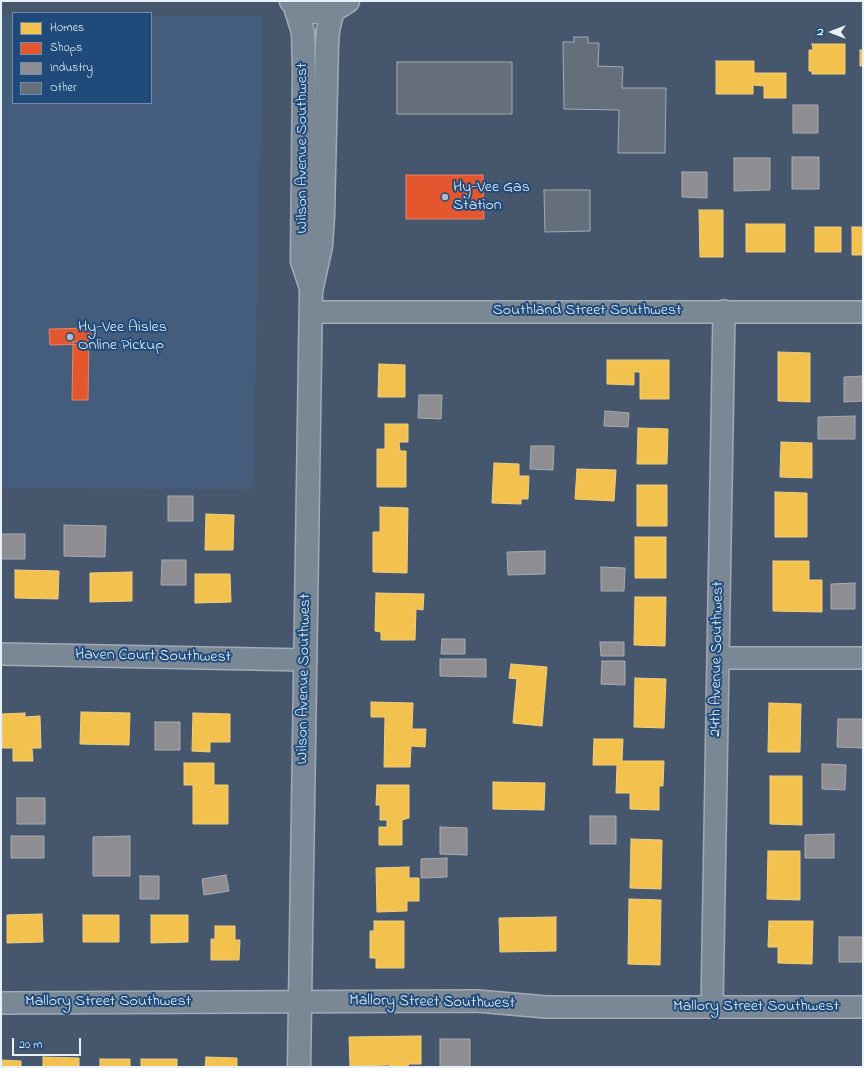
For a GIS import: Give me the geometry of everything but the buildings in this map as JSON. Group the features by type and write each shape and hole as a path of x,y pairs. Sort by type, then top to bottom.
{"main road":[{"path":"293,2 304,10 316,12 328,11 340,5"},
{"name":"Wilson Avenue Southwest","path":"293,2 303,32 304,79 302,262 312,302"},
{"name":"Wilson Avenue Southwest","path":"299,1067 312,302 322,231 328,30 340,5"}],"street":[{"name":"Southland Street Southwest","path":"312,302 724,311 863,312"},
{"name":"24th Avenue Southwest","path":"712,1007 724,311"},
{"name":"Haven Court Southwest","path":"1,654 306,660"},
{"path":"718,658 863,658"},
{"name":"Mallory Street Southwest","path":"1,1003 477,1001 546,1007 863,1007"}],"shaded area":[{"path":"152,16 263,16 253,489 1,488 1,17 12,17 12,104 152,104"}],"place":[{"name":"Hy-Vee Gas Station","path":"445,197"},
{"name":"Hy-Vee Aisles Online Pickup","path":"70,337"}]}
